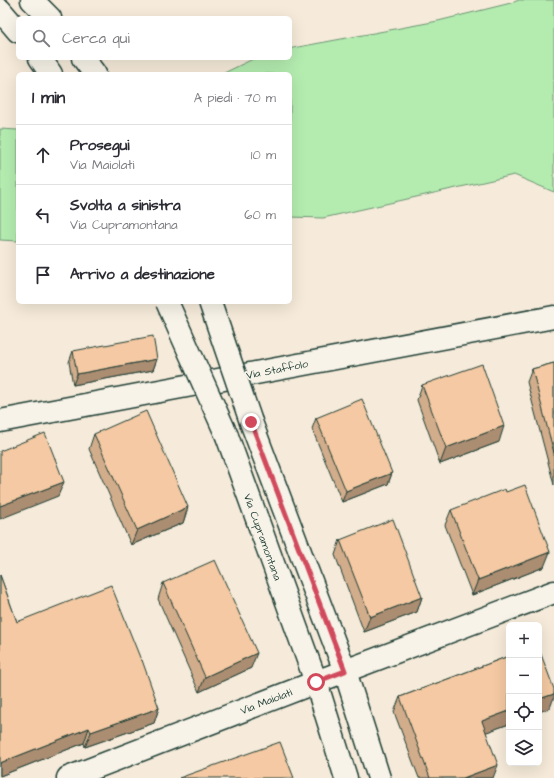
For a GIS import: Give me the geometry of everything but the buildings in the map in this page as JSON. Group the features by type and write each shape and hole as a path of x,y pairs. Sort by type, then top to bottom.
{"main road":[{"path":"32,0 48,16"},
{"path":"0,10 16,29"},
{"path":"41,60 50,72"},
{"path":"84,60 94,72"},
{"name":"Via Cupramontana","path":"168,304 227,436 316,682 346,778"},
{"path":"211,304 251,422 345,671 379,778"},
{"name":"Via Staffolo","path":"0,421 554,316"},
{"name":"Via Maiolati","path":"68,778 554,592"}],"green space":[{"path":"519,0 554,0 554,192 514,175 323,218 292,217 292,72 226,72 251,60 292,60 293,48 438,21"},
{"path":"0,129 16,130 16,241 0,240"}],"route":[{"path":"251,422 345,671 316,682"}]}
